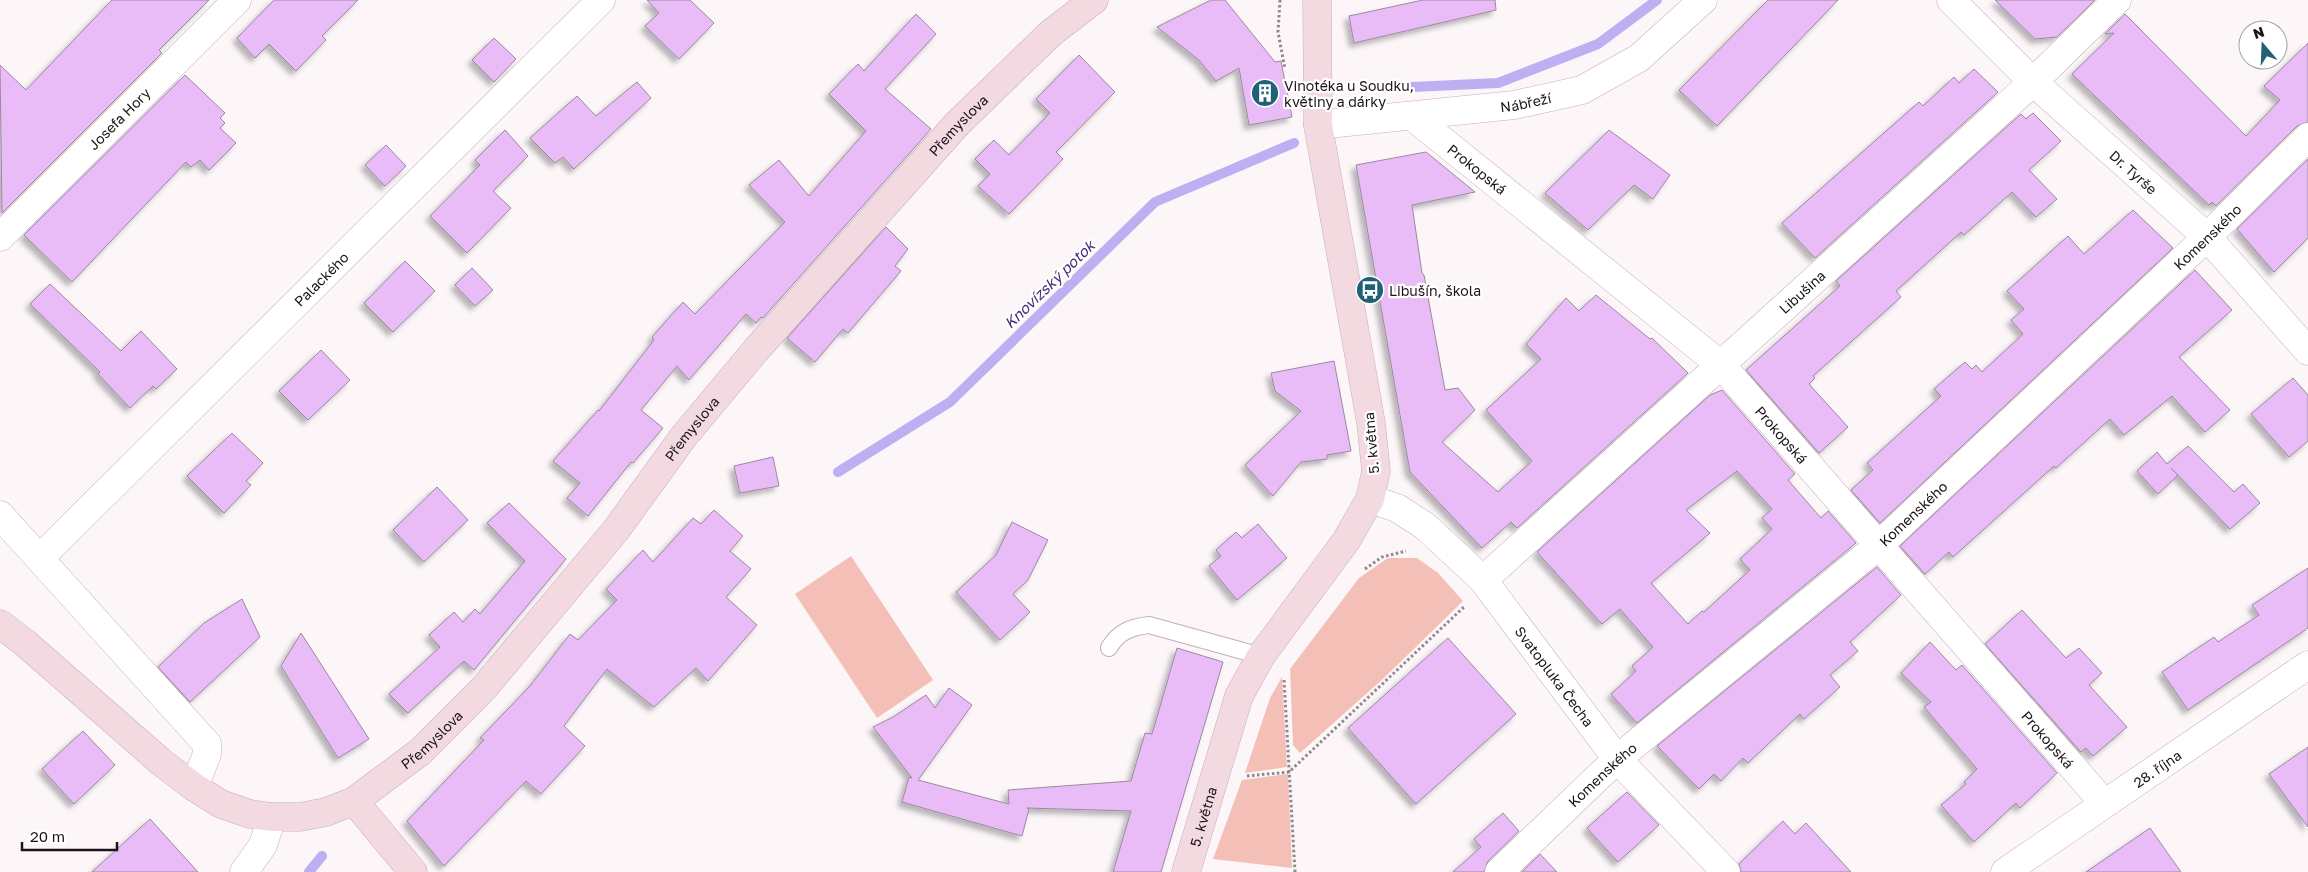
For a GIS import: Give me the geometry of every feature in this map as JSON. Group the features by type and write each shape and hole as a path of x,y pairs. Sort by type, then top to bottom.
{"street":[{"name":"Josefa Hory","path":"0,237 237,0"},
{"name":"Palackého","path":"40,558 601,0"},
{"name":"Přemyslova","path":"0,624 25,643 161,762 194,787 221,804 250,814 272,817 326,812 354,801 420,752 483,689 616,530 684,436 762,342 957,124 1051,33 1094,0"},
{"name":"5. května","path":"1186,872 1240,696 1261,656 1346,541 1370,499 1376,471 1371,423 1318,125 1317,0"},
{"name":"Nábřeží","path":"1318,125 1514,105 1582,90 1639,58 1702,0"},
{"name":"Dr. Tyrše","path":"1951,0 2034,82 2207,237 2308,351"},
{"name":"Libušina","path":"1483,580 2034,82 2117,0"},
{"name":"Prokopská","path":"1412,116 1722,366 2104,803"},
{"name":"Komenského","path":"1499,872 1617,759 1878,546 2207,237 2308,136"},
{"name":"Svatopluka Čecha","path":"1370,499 1397,508 1425,526 1483,580 1617,759 1726,872"},
{"path":"0,515 207,744 208,754 194,787"},
{"name":"28. října","path":"2005,872 2308,665"},
{"path":"354,801 413,872"},
{"path":"244,872 263,845 272,817"}],"lane":[{"path":"1109,648 1120,634 1134,626 1149,625 1261,656"}],"path":[{"path":"1280,0 1278,32 1287,78"},
{"path":"1361,572 1382,557 1412,550 1425,526"},
{"path":"1217,770 1246,776 1289,772 1470,601 1483,580"},
{"path":"1284,673 1295,872"}],"shaded area":[{"path":"851,556 933,680 877,718 795,594"},
{"path":"1388,558 1417,558 1438,573 1463,601 1385,677 1300,753 1293,745 1290,669 1359,578"},
{"path":"1282,677 1287,767 1245,773 1270,698"},
{"path":"1288,774 1292,868 1213,859 1242,780"}],"building":[{"path":"112,0 209,0 159,50 162,53 2,213 0,65 26,90"},
{"path":"274,0 358,0 322,36 326,40 296,71 269,44 255,58 237,38"},
{"path":"647,0 690,0 714,23 679,59 645,26 659,13"},
{"path":"1211,0 1225,0 1275,62 1281,61 1292,117 1249,125 1239,68 1216,81 1199,60 1157,27"},
{"path":"1423,0 1495,0 1496,10 1354,43 1349,16"},
{"path":"1768,0 1838,0 1717,126 1679,90"},
{"path":"1995,0 2095,0 2057,37 2035,39"},
{"path":"916,14 936,34 885,89 931,129 763,318 761,317 756,323 746,314 689,380 677,366 641,410 663,428 633,463 631,462 588,516 567,498 580,483 553,461 599,411 654,340 652,337 683,302 695,314 785,222 749,185 779,160 809,196 866,131 829,94 858,64 864,71"},
{"path":"2125,14 2246,136 2280,100 2264,86 2280,70 2288,70 2288,63 2308,43 2308,122 2297,126 2216,206 2212,202 2209,205 2072,74 2114,33 2105,34"},
{"path":"494,38 516,59 494,82 472,60"},
{"path":"1079,55 1115,92 1056,152 1063,159 1009,214 978,186 990,174 975,159 994,140 1009,155 1050,113 1036,99"},
{"path":"1974,69 1998,92 1815,258 1782,223 1919,102 1923,106 1954,77 1959,83"},
{"path":"185,75 225,113 220,118 225,123 220,128 236,143 209,170 200,160 191,167 186,162 72,282 24,235"},
{"path":"637,82 651,98 574,169 563,157 555,163 530,138 577,96 596,116"},
{"path":"2033,113 2061,141 2029,170 2057,199 2036,217 2012,192 1964,235 1961,232 1896,291 1901,297 1813,376 1815,378 1809,384 1848,427 1819,453 1746,370 1840,286 1836,281 2021,114 2026,119"},
{"path":"505,130 528,156 493,191 511,208 467,253 430,216 480,165 475,160"},
{"path":"1609,130 1670,175 1653,199 1634,185 1588,230 1545,193"},
{"path":"386,145 406,166 385,186 365,165"},
{"path":"1426,152 1475,192 1412,205 1422,273 1424,275 1445,390 1458,388 1475,410 1442,442 1498,492 1532,461 1486,410 1541,359 1526,344 1566,298 1579,311 1596,295 1650,339 1652,338 1688,373 1517,528 1511,522 1482,548 1410,472 1356,165"},
{"path":"2308,159 2308,238 2274,272 2237,229"},
{"path":"2133,210 2173,248 1880,523 1851,490 1873,470 1867,463 1941,396 1934,389 1965,362 1972,369 1976,365 1982,372 2023,334 2011,320 2024,309 2007,291 2068,236 2084,254"},
{"path":"886,227 908,249 895,266 901,271 848,333 843,329 815,362 787,338"},
{"path":"405,261 435,291 393,332 364,303"},
{"path":"472,268 493,290 475,306 455,285"},
{"path":"2195,270 2232,310 2179,357 2230,410 2205,432 2172,396 2124,435 2110,419 2056,468 2054,466 1953,557 1949,552 1925,574 1900,546"},
{"path":"50,284 121,351 141,331 177,369 156,389 153,386 130,408 98,374 100,372 30,304"},
{"path":"321,350 350,380 308,420 279,391"},
{"path":"1334,361 1351,451 1327,455 1327,459 1301,462 1273,496 1245,465 1301,411 1275,391 1271,373"},
{"path":"2293,378 2308,395 2308,441 2289,457 2251,414"},
{"path":"1722,390 1795,474 1788,480 1821,518 1828,511 1856,543 1637,723 1611,694 1636,671 1632,666 1653,647 1620,609 1602,624 1537,552 1710,395","holes":["1737,471 1772,509 1762,518 1772,529 1740,559 1750,570 1688,624 1651,583 1710,533 1686,510"]},
{"path":"232,433 263,463 246,481 251,485 224,513 187,476"},
{"path":"2188,446 2234,492 2243,484 2260,503 2230,529 2178,475 2158,494 2137,471 2157,452 2167,464"},
{"path":"773,457 779,486 740,493 734,466"},
{"path":"437,487 468,520 424,562 393,530"},
{"path":"509,503 566,559 474,670 464,661 408,713 389,694 440,647 429,635 454,612 463,622 475,609 480,614 525,561 487,523"},
{"path":"714,510 743,536 730,551 751,569 726,597 757,625 708,681 696,668 654,707 607,669 564,726 585,746 541,794 526,781 444,866 407,821 484,740 480,738 530,686 570,634 578,640 617,600 606,589 643,550 653,562 693,518 701,524"},
{"path":"1012,522 1048,540 1028,580 1013,594 1030,612 1000,640 956,592 996,555"},
{"path":"1258,524 1287,558 1237,600 1209,566 1221,556 1216,550 1236,532 1242,538"},
{"path":"1877,567 1901,595 1850,642 1858,651 1830,675 1840,687 1804,719 1800,714 1748,763 1743,758 1721,781 1714,774 1699,789 1657,746"},
{"path":"2308,568 2308,628 2188,710 2162,672 2214,637 2218,642 2259,615 2252,605"},
{"path":"242,599 260,637 190,702 158,667 204,623"},
{"path":"2022,610 2066,658 2079,648 2102,673 2089,685 2127,727 2093,756 2086,748 2081,752 1985,644"},
{"path":"301,633 369,739 338,758 281,666"},
{"path":"1448,638 1516,714 1416,804 1348,728"},
{"path":"1930,642 1956,670 1962,665 2057,773 2020,808 2016,803 1974,842 1941,805 1966,784 1964,782 1977,769 1924,707 1931,702 1901,673"},
{"path":"1177,648 1223,662 1161,872 1113,872 1131,811 1027,808 1029,809 1022,836 902,802 909,777 912,778 873,727 893,717 926,695 935,708 949,688 972,705 918,780 1009,804 1008,790 1131,781 1145,733 1152,734"},
{"path":"83,731 115,765 74,804 42,769"},
{"path":"2308,747 2308,827 2269,774"},
{"path":"1627,792 1659,825 1618,862 1587,828"},
{"path":"1503,813 1519,831 1488,861 1484,872 1453,872 1481,847 1474,839"},
{"path":"150,819 198,872 92,872"},
{"path":"1783,821 1795,834 1806,823 1851,872 1741,872 1739,864"},
{"path":"2150,828 2181,872 2086,872"},
{"path":"1540,854 1557,872 1522,872"}],"waterway":[{"name":"Knovízský potok","path":"1412,87 1498,83 1598,44 1657,0"},
{"name":"Knovízský potok","path":"838,472 950,402 1155,202 1294,143"},
{"name":"Knovízský potok","path":"309,872 322,856"}],"place":[{"name":"Vinotéka u Soudku, květiny a dárky","path":"1265,93"},
{"name":"Libušín, škola","path":"1370,290"}]}
